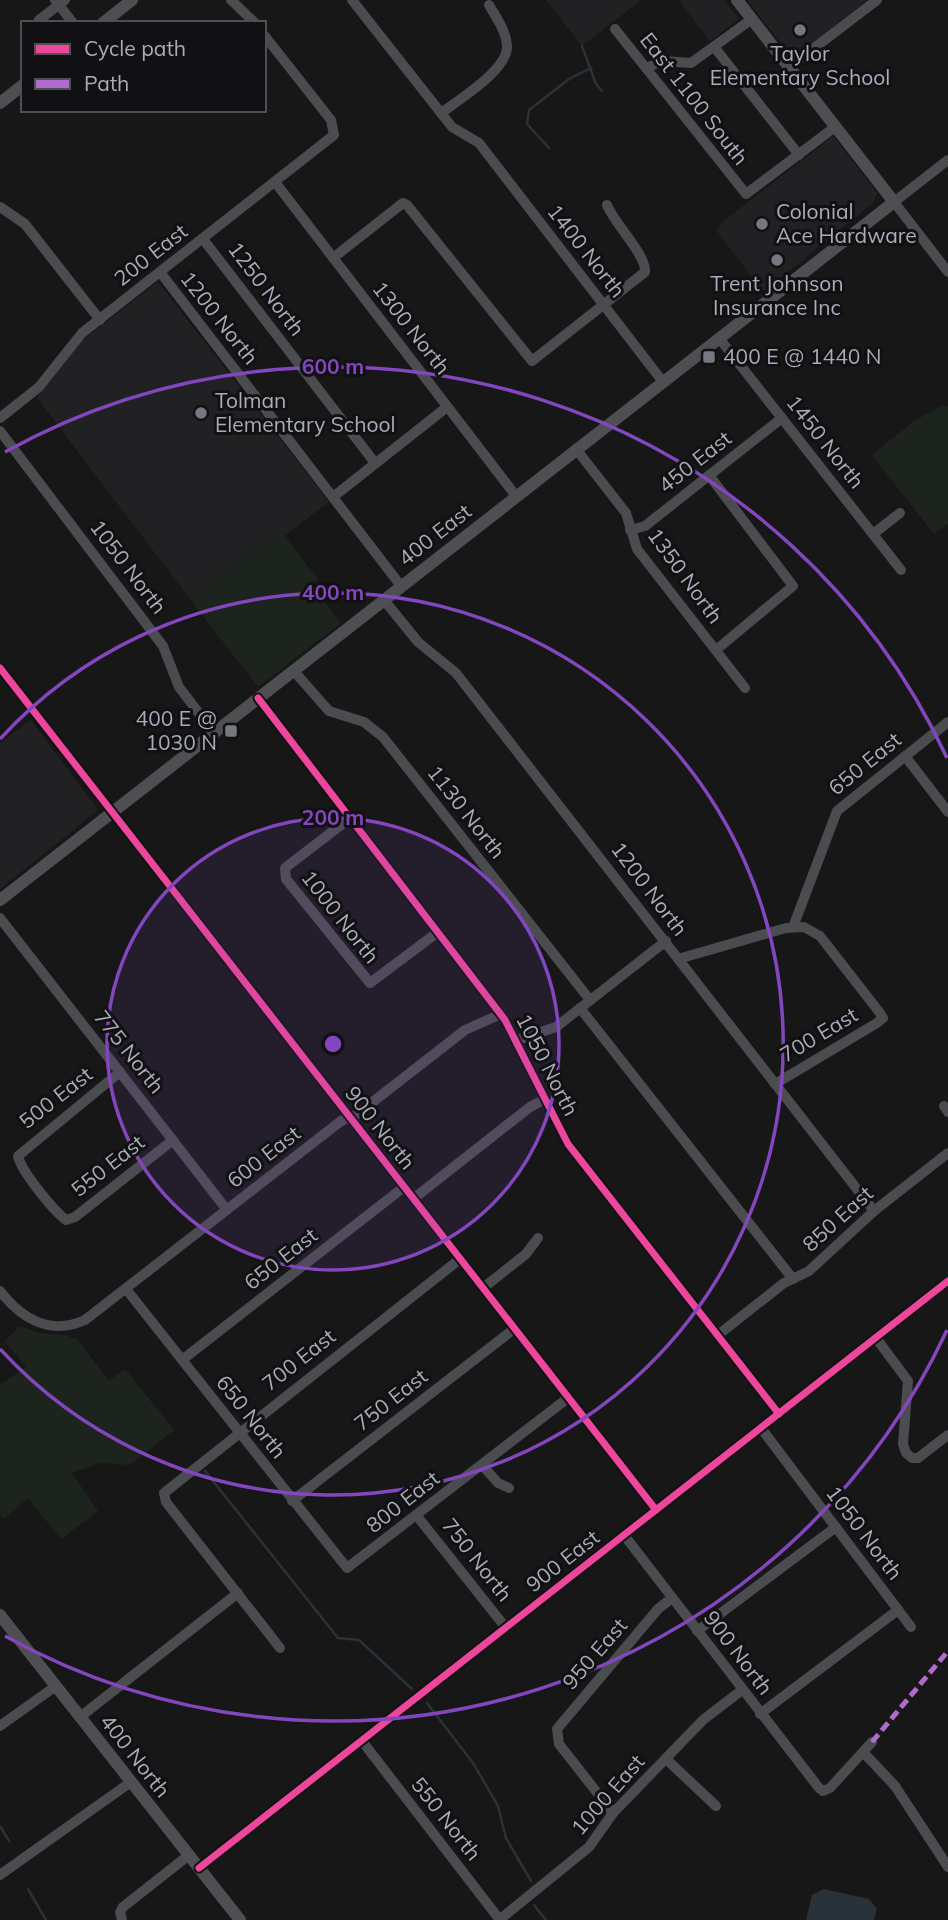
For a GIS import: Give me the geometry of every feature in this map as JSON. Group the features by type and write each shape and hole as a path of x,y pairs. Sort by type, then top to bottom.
{"main road":[{"path":"106,21 132,0"},
{"path":"737,0 894,202"},
{"path":"0,103 21,87"},
{"name":"400 East","path":"0,900 894,202"},
{"name":"400 North","path":"0,1615 240,1920"}],"street":[{"path":"231,0 253,21"},
{"name":"1400 North","path":"352,0 456,130 479,143 663,382"},
{"path":"788,68 877,0"},
{"path":"39,20 60,2 72,21"},
{"path":"441,113 494,72 506,57 506,40 489,5"},
{"path":"646,68 663,61 691,62 715,48 752,19"},
{"name":"East 1100 South","path":"615,29 743,193 749,194 799,155"},
{"name":"200 East","path":"0,418 40,387 71,344 328,141 335,131 331,120 266,38"},
{"path":"715,48 799,155 835,127"},
{"path":"948,160 894,202 948,272"},
{"name":"1300 North","path":"275,183 516,496"},
{"path":"333,258 403,203 413,210 522,352 532,360 605,306 640,278 646,269 643,259 613,220 607,205"},
{"path":"0,206 25,224 100,320"},
{"name":"1250 North","path":"203,239 375,463"},
{"name":"1200 North","path":"160,272 401,586"},
{"name":"1450 North","path":"719,338 901,570"},
{"path":"332,497 447,407"},
{"name":"450 East","path":"630,530 645,526 782,418"},
{"name":"1050 North","path":"0,431 163,646 179,687 214,733"},
{"name":"1350 North","path":"576,450 626,513 637,549 746,688"},
{"path":"709,475 793,586 716,650"},
{"path":"873,534 900,513"},
{"name":"1200 North","path":"384,600 418,642 456,673 874,1211"},
{"name":"900 North","path":"0,667 656,1510"},
{"name":"1130 North","path":"293,670 329,711 364,722 383,737 590,1000"},
{"name":"1050 North","path":"258,698 501,1014 568,1144 779,1414"},
{"name":"650 East","path":"793,927 833,816 844,803 948,722"},
{"path":"905,756 948,812"},
{"name":"1000 North","path":"349,818 283,872 370,983 438,932"},
{"name":"775 North","path":"0,918 227,1210"},
{"path":"678,958 793,927"},
{"name":"700 East","path":"775,1084 883,1018 820,936 810,929 793,927"},
{"path":"517,1041 552,1029 666,941"},
{"path":"580,1008 793,1279"},
{"name":"600 East","path":"0,1290 24,1316 51,1325 81,1322 465,1030 501,1014"},
{"name":"500 East","path":"66,1220 23,1168 18,1156 120,1072"},
{"path":"413,1199 530,1107 545,1099"},
{"name":"550 East","path":"66,1220 75,1217 173,1140"},
{"name":"850 East","path":"718,1335 793,1279 810,1271 874,1211 948,1153"},
{"name":"650 East","path":"182,1360 404,1187"},
{"path":"482,1288 526,1254 538,1238"},
{"name":"700 East","path":"237,1593 166,1502 164,1493 460,1259"},
{"name":"900 East","path":"200,1868 948,1281"},
{"name":"650 North","path":"126,1289 346,1568"},
{"name":"750 East","path":"292,1501 514,1329"},
{"path":"876,1338 908,1381 903,1446 909,1457 920,1457 948,1435"},
{"name":"800 East","path":"346,1568 568,1398"},
{"name":"1050 North","path":"761,1428 911,1627"},
{"path":"482,1465 498,1483 509,1488"},
{"name":"750 North","path":"417,1516 506,1628"},
{"path":"697,1631 836,1527"},
{"name":"900 North","path":"624,1535 811,1780 823,1791 833,1785 863,1752"},
{"path":"80,1717 237,1593 280,1648"},
{"name":"950 East","path":"613,1814 558,1741 560,1724 659,1609 672,1598"},
{"path":"760,1714 898,1609"},
{"path":"0,1726 56,1686"},
{"name":"1000 East","path":"499,1920 585,1851 613,1814 703,1720 742,1690"},
{"name":"550 North","path":"362,1741 499,1920"},
{"path":"872,1742 863,1752 895,1786 948,1867"},
{"path":"666,1759 716,1806"},
{"path":"0,1875 131,1782"},
{"path":"121,1916 189,1855"}],"shaded area":[{"path":"546,0 641,0 582,46"},
{"path":"678,0 724,0 739,19 710,41"},
{"name":"Taylor Elementary School","path":"747,0 867,0 793,59"},
{"path":"833,136 878,194 873,203 763,292 716,230 720,224"},
{"path":"158,282 329,502 284,536 279,529 189,598 37,398 80,342"},
{"path":"943,405 948,406 948,523 934,534 872,455 914,421"},
{"path":"279,529 318,579 311,584 341,623 258,687 189,598"},
{"path":"31,720 98,810 0,889 0,743"},
{"path":"20,1326 43,1334 68,1335 70,1339 76,1337 109,1381 125,1369 174,1430 130,1465 100,1463 72,1473 98,1511 61,1539 28,1498 4,1519 0,1514 0,1385 26,1367 5,1341"},
{"path":"824,1889 869,1899 877,1909 874,1920 806,1920 812,1895"}],"waterway":[{"path":"582,46 596,84 602,91"},
{"path":"549,148 527,124 529,110 569,79 591,68"},
{"path":"205,1471 338,1638 359,1640 412,1689"},
{"path":"427,1703 473,1763 498,1806 506,1838 531,1881"},
{"path":"0,1826 9,1841"},
{"path":"28,1889 46,1920"},
{"path":"534,1905 546,1920"}],"marked path":[{"path":"872,1742 948,1651"}],"cycle path":[{"path":"0,668 656,1510"},
{"path":"258,698 505,1020 568,1144 779,1414"},
{"path":"199,1868 948,1281"}],"place":[{"name":"Taylor Elementary School","path":"800,30"},
{"name":"Colonial Ace Hardware","path":"762,224"},
{"name":"Trent Johnson Insurance Inc","path":"777,260"},
{"name":"400 E @ 1440 N","path":"709,357"},
{"name":"Tolman Elementary School","path":"201,413"},
{"name":"400 E @ 1030 N","path":"231,731"}]}
